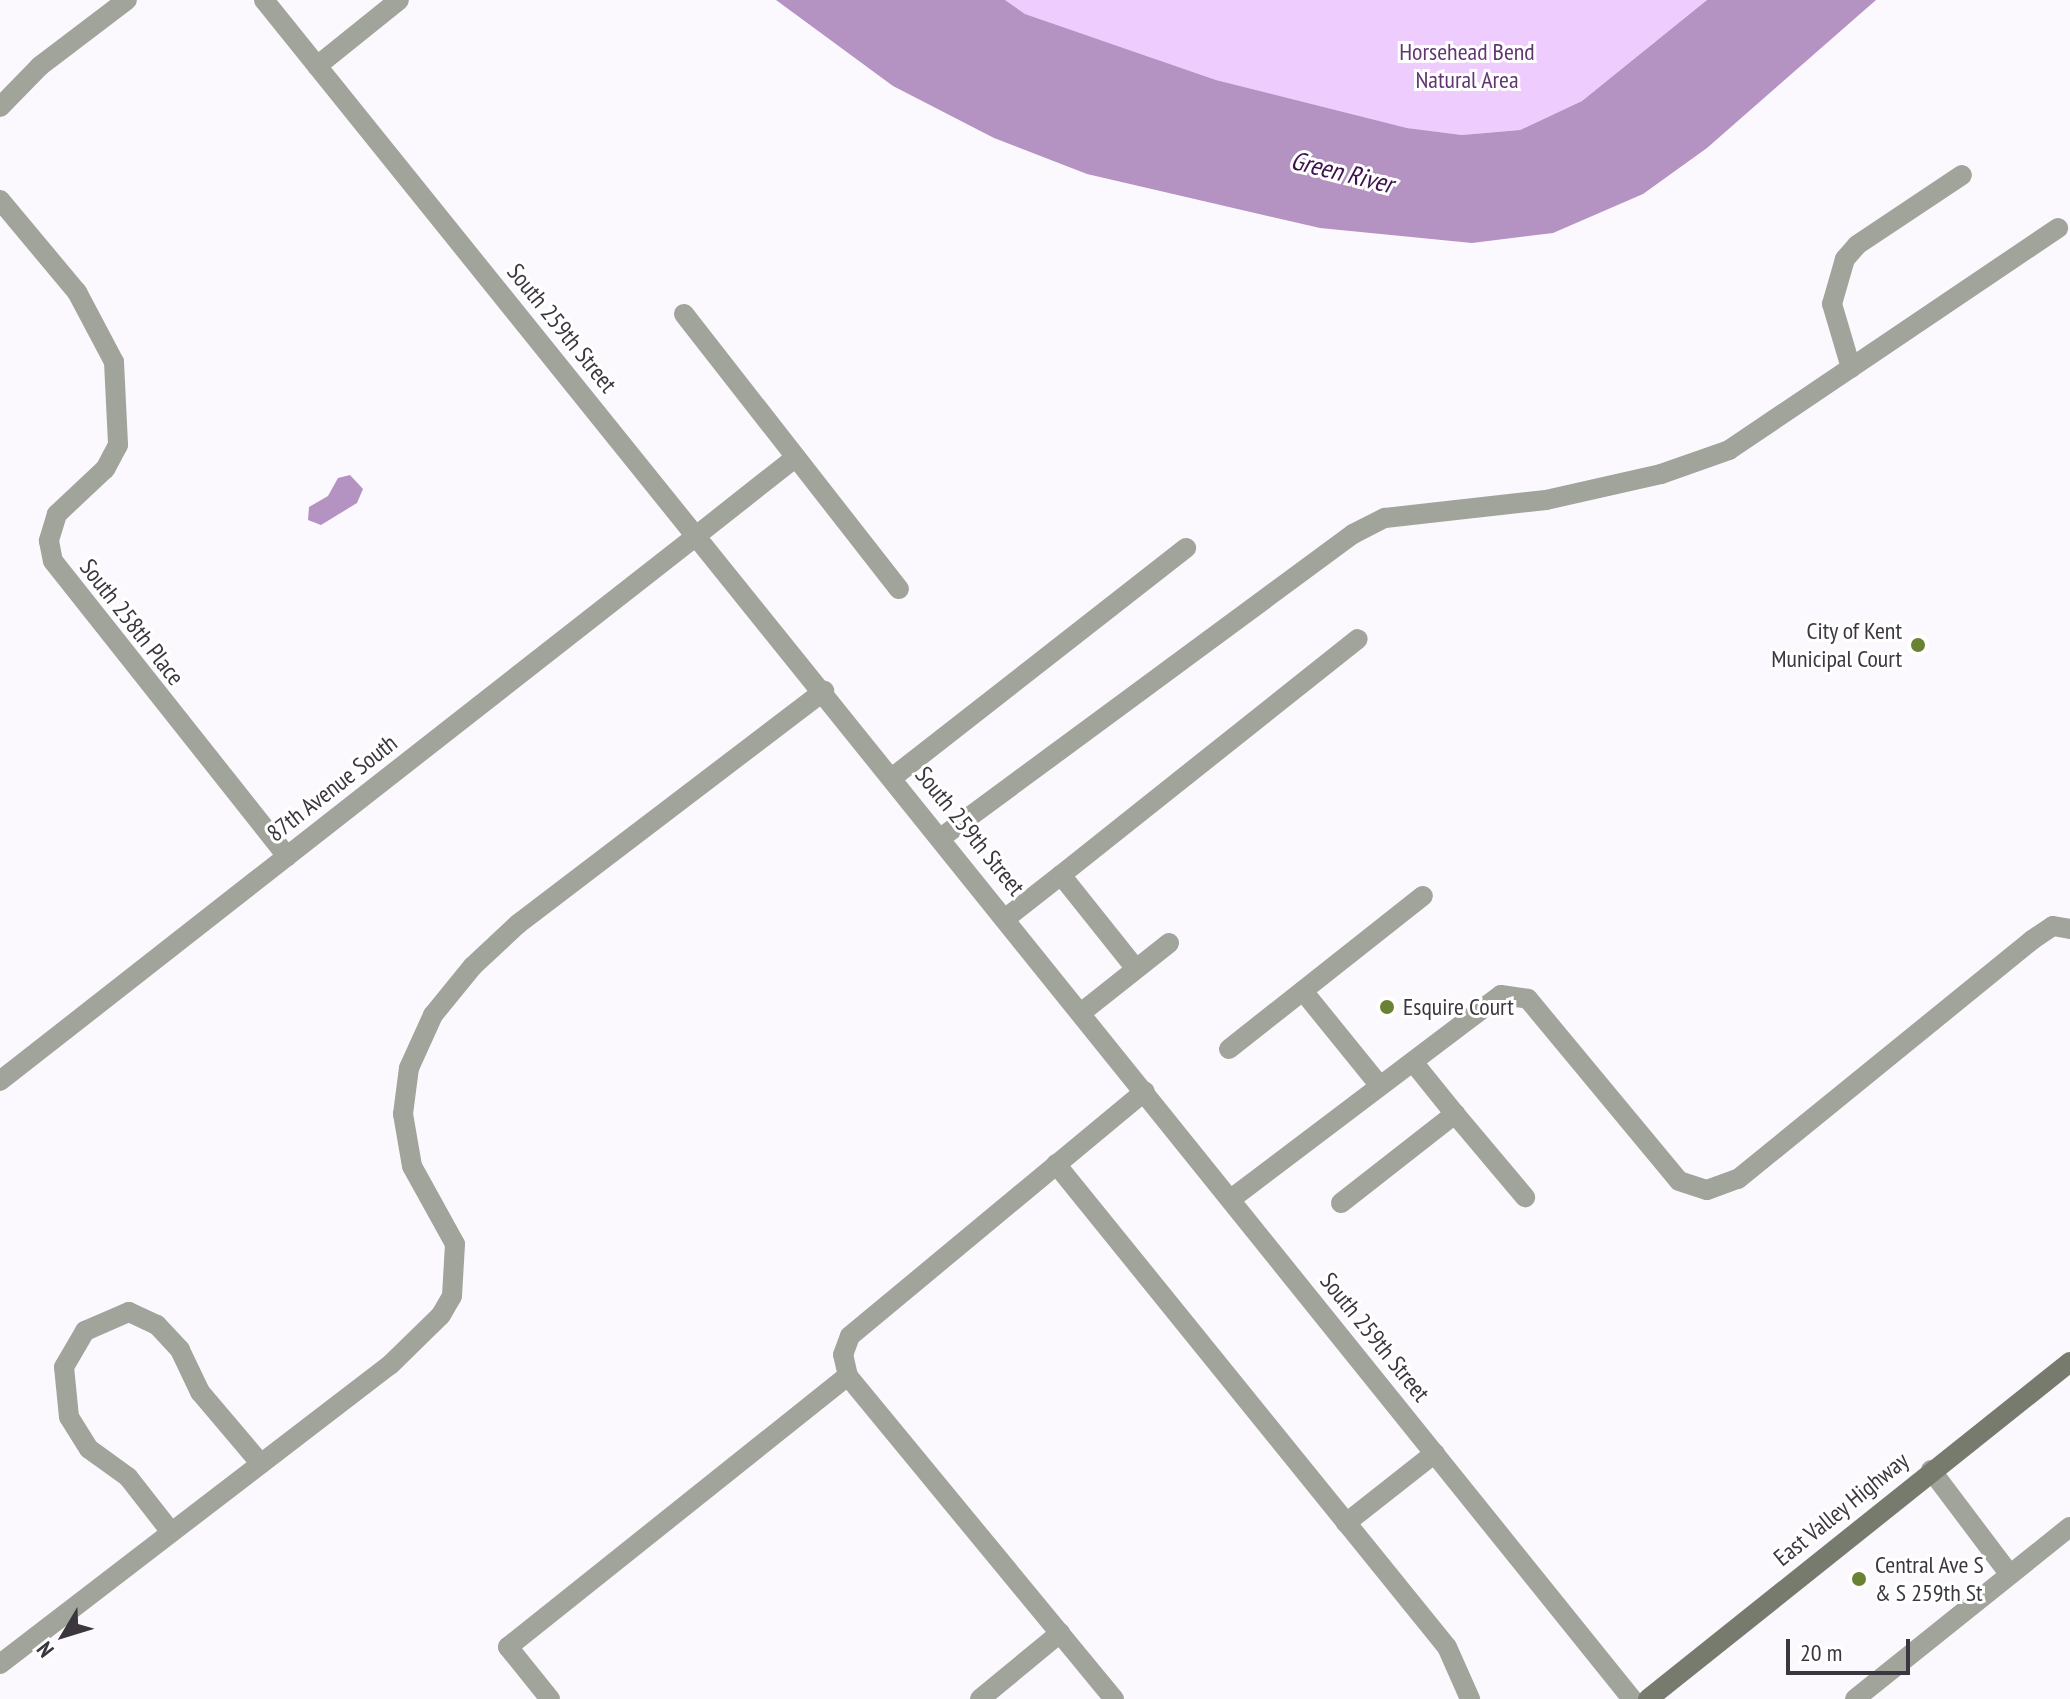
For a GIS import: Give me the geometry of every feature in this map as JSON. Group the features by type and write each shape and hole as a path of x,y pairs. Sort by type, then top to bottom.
{"main road":[{"name":"East Valley Highway","path":"1648,1699 2070,1362"}],"street":[{"path":"0,107 40,66 127,0"},
{"name":"South 259th Street","path":"264,0 942,837 1632,1699"},
{"path":"317,66 399,0"},
{"path":"1851,368 1832,304 1845,259 1857,245 1962,175"},
{"name":"South 258th Place","path":"1,201 77,292 114,362 118,445 105,469 57,514 49,541 53,561 287,856"},
{"path":"942,837 1353,534 1385,518 1546,500 1661,474 1729,450 2058,228"},
{"path":"684,314 899,589"},
{"name":"87th Avenue South","path":"0,1081 796,457"},
{"path":"893,777 1186,548"},
{"path":"1006,918 1358,639"},
{"path":"0,1664 390,1365 420,1338 452,1296 455,1244 412,1166 403,1114 415,1050 451,989 540,906 824,691"},
{"path":"1061,875 1136,969"},
{"path":"1229,1049 1423,896"},
{"path":"1231,1199 1501,995 1528,999 1679,1181 1707,1190 1738,1179 2032,940 2053,926 2070,929"},
{"path":"1082,1012 1169,943"},
{"path":"1303,991 1380,1086"},
{"path":"1413,1062 1525,1197"},
{"path":"1114,1699 848,1376 843,1355 850,1336 1145,1091"},
{"path":"1341,1203 1455,1114"},
{"path":"1056,1164 1447,1647 1470,1699"},
{"path":"171,1532 128,1477 89,1449 69,1417 64,1367 85,1331 129,1312 157,1325 180,1350 200,1392 261,1464"},
{"path":"550,1699 508,1647 848,1376"},
{"path":"1346,1523 1435,1453"},
{"path":"1931,1470 2010,1575"},
{"path":"1855,1699 2070,1527"},
{"path":"980,1699 1060,1633"}],"green space":[{"name":"Horsehead Bend Natural Area","path":"1005,0 1707,0 1582,101 1520,130 1462,135 1407,128 1216,80 1025,14"}],"water":[{"name":"Green River","path":"776,0 1005,0 1025,14 1216,80 1407,128 1462,135 1520,130 1582,101 1707,0 1876,0 1707,148 1643,194 1553,233 1472,243 1320,228 1087,174 994,138 893,86"},
{"path":"350,475 363,489 357,503 321,525 308,520 309,507 328,496 338,478"}],"place":[{"name":"City of Kent Municipal Court","path":"1918,645"},
{"name":"Esquire Court","path":"1387,1007"},
{"name":"Central Ave S & S 259th St","path":"1859,1579"}]}
